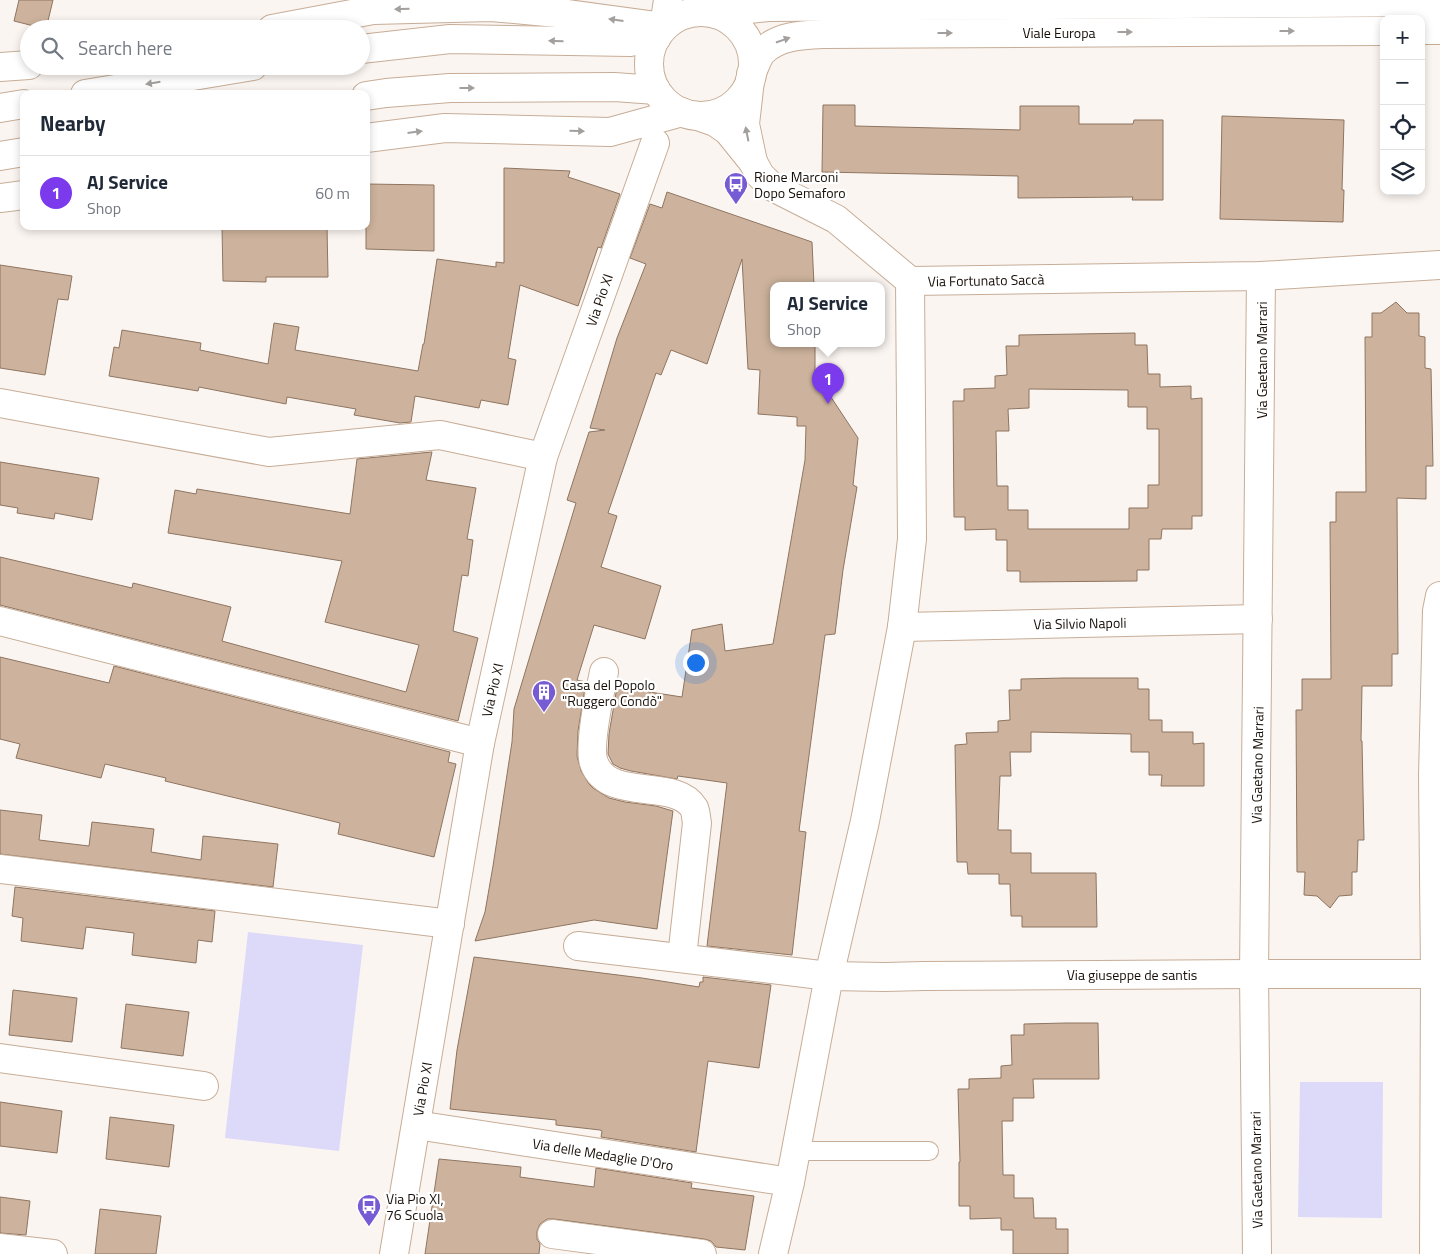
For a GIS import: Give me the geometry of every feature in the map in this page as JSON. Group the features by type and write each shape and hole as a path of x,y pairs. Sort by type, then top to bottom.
{"street":[{"path":"661,32 668,0"},
{"name":"Viale Europa","path":"708,6 1440,2"},
{"path":"672,113 650,75 649,58 654,41 678,16 695,12 708,6 728,19 741,31 750,46 753,63 745,124 753,162"},
{"path":"320,20 373,10 492,7 568,14 661,32"},
{"name":"Viale Europa","path":"751,77 761,53 774,43 800,35 1380,30"},
{"path":"1425,30 1440,30"},
{"path":"370,47 450,40 630,42 661,32"},
{"path":"0,67 20,66"},
{"path":"109,90 199,75"},
{"path":"370,137 445,128 610,132 672,113 715,114 730,107 742,95 751,77"},
{"path":"370,95 450,88 614,87 672,113"},
{"path":"0,108 20,105"},
{"name":"Via Fortunato Saccà","path":"672,113 715,122 728,131 753,162 760,175 771,186 836,219 910,281 1261,276 1440,265"},
{"name":"Via Pio XI","path":"394,1254 480,743 543,457 672,113"},
{"path":"0,156 20,153"},
{"path":"0,198 20,195"},
{"name":"Via Gaetano Marrari","path":"1257,1254 1254,974 1261,276"},
{"path":"773,1254 790,1182 829,976 865,821 902,627 912,540 910,281"},
{"path":"0,403 268,452 440,435 543,457"},
{"path":"1436,1246 1435,974 1437,854 1433,776 1437,611 1440,596"},
{"name":"Via Silvio Napoli","path":"902,627 1258,619"},
{"path":"0,621 480,743"},
{"path":"604,672 592,746 593,763 601,774 614,784 681,795 694,809 697,823 682,957"},
{"path":"0,869 450,924"},
{"path":"578,946 829,976"},
{"name":"Via giuseppe de santis","path":"829,976 1435,974"},
{"path":"0,1058 204,1086"},
{"name":"Via delle Medaglie D'Oro","path":"416,1125 790,1182"},
{"path":"552,1234 702,1254"},
{"path":"0,1248 53,1254"}],"lane":[{"path":"796,1151 929,1151"}],"shaded area":[{"path":"248,932 363,945 339,1151 225,1138"},
{"path":"1300,1082 1383,1082 1382,1218 1298,1217"}],"building":[{"path":"19,0 53,0 48,20 20,20 20,22 14,21"},
{"path":"823,105 855,105 855,126 1020,130 1020,106 1079,106 1079,124 1133,124 1134,120 1163,120 1163,200 1132,200 1133,197 1018,198 1018,176 822,172"},
{"path":"1222,116 1344,120 1343,222 1220,219"},
{"path":"504,168 570,171 568,177 620,194 601,248 598,247 578,306 520,285 508,358 516,360 508,405 481,400 479,408 415,396 411,422 400,423 354,415 356,409 287,397 286,404 199,387 198,391 109,376 114,347 119,348 122,330 201,343 200,350 268,364 274,323 299,327 295,350 418,371 437,259 496,267 496,262 504,263"},
{"path":"370,184 434,185 434,251 366,249 366,230 370,230"},
{"path":"667,192 812,242 814,282 770,282 770,347 815,347 815,373 858,438 853,485 857,487 843,570 835,634 825,635 799,831 806,832 792,955 707,946 727,783 678,776 677,779 631,771 613,764 608,754 609,734 617,687 682,697 692,630 722,624 725,651 773,644 805,460 806,426 797,426 797,417 758,414 760,370 748,369 742,259 707,364 671,350 661,375 656,373 608,513 617,516 601,567 661,586 645,639 594,625 577,680 586,682 578,731 577,756 581,771 589,784 609,798 656,806 673,811 657,929 594,920 475,941 485,912 493,866 512,742 514,709 576,503 567,500 589,432 605,430 590,428 617,338 646,264 630,258 650,204 662,208"},
{"path":"222,230 327,230 328,277 266,277 266,282 223,281"},
{"path":"0,265 72,276 68,300 58,299 45,375 0,368"},
{"path":"1396,302 1407,313 1419,313 1419,336 1425,337 1425,368 1431,369 1433,466 1426,466 1426,499 1397,498 1398,654 1392,654 1392,686 1362,686 1361,741 1364,840 1358,840 1357,872 1352,872 1352,895 1339,896 1330,908 1317,896 1304,895 1305,872 1297,872 1296,710 1302,710 1302,679 1331,679 1330,522 1336,522 1336,492 1366,492 1365,337 1372,337 1372,313 1381,313"},
{"path":"1135,333 1135,345 1147,345 1148,374 1160,374 1160,387 1191,386 1191,399 1202,398 1202,516 1192,516 1192,529 1162,529 1161,539 1149,539 1149,570 1137,570 1137,581 1020,582 1020,571 1007,571 1007,540 996,540 996,529 965,530 965,517 954,517 953,401 964,401 964,389 995,388 995,376 1007,375 1006,346 1019,346 1019,335","holes":["1029,389 1128,390 1128,407 1147,407 1147,429 1159,429 1159,485 1148,485 1148,508 1129,508 1129,529 1028,529 1028,510 1008,510 1008,486 997,486 996,431 1009,431 1008,409 1029,408"]},
{"path":"432,452 426,480 476,488 467,539 473,540 468,576 462,575 453,631 478,638 458,721 0,605 0,557 132,588 133,583 231,607 222,641 406,692 419,645 325,622 342,561 168,533 175,490 196,494 197,489 350,514 357,459"},
{"path":"0,462 99,478 92,520 55,513 54,519 17,513 18,508 0,505"},
{"path":"0,657 109,683 114,666 450,752 448,762 456,764 434,857 338,834 340,823 165,781 166,778 105,764 101,778 16,758 20,744 0,739"},
{"path":"1138,678 1138,689 1149,689 1149,720 1162,720 1162,732 1193,732 1193,744 1204,743 1204,786 1161,786 1162,775 1149,775 1149,752 1131,752 1131,734 1031,732 1031,752 1010,752 1011,776 1000,776 998,830 1011,830 1011,853 1031,853 1031,873 1096,873 1097,927 1022,927 1022,916 1011,916 1010,884 999,884 999,874 968,874 967,862 957,862 955,745 967,744 966,733 998,732 998,721 1010,720 1009,690 1021,690 1021,679"},
{"path":"0,810 42,815 39,840 89,846 92,822 154,829 151,852 201,860 203,836 278,844 273,887 0,854"},
{"path":"15,887 215,911 212,942 198,940 196,963 132,955 134,933 86,927 83,949 21,941 23,918 12,916"},
{"path":"474,957 699,987 700,982 703,982 703,977 771,985 759,1068 708,1061 696,1152 601,1137 602,1131 600,1130 556,1125 556,1120 450,1109 457,1050"},
{"path":"13,990 77,998 72,1042 9,1035"},
{"path":"126,1004 189,1012 183,1056 121,1048"},
{"path":"1098,1023 1099,1079 1033,1079 1034,1098 1013,1098 1013,1121 1002,1121 1003,1175 1014,1175 1014,1198 1033,1198 1034,1218 1056,1218 1056,1229 1068,1229 1068,1254 1013,1254 1013,1230 1001,1230 1001,1218 970,1219 970,1206 959,1206 958,1089 969,1089 969,1079 1001,1078 1001,1066 1012,1065 1011,1035 1024,1035 1024,1024"},
{"path":"0,1102 62,1111 57,1153 0,1146"},
{"path":"110,1117 174,1125 169,1167 106,1159"},
{"path":"439,1159 521,1167 520,1177 594,1187 596,1168 692,1183 691,1188 754,1196 745,1250 716,1247 711,1241 704,1239 547,1219 540,1224 537,1231 537,1239 540,1244 539,1254 425,1254"},
{"path":"0,1197 30,1201 26,1235 0,1233"},
{"path":"100,1209 161,1216 156,1254 95,1254"}],"place":[{"name":"Rione Marconi Dopo Semaforo","path":"736,205"},
{"name":"AJ Service","path":"828,404"},
{"name":"Casa del Popolo \"Ruggero Condò\"","path":"544,713"},
{"name":"Via Pio XI, 76 Scuola","path":"369,1227"}]}
